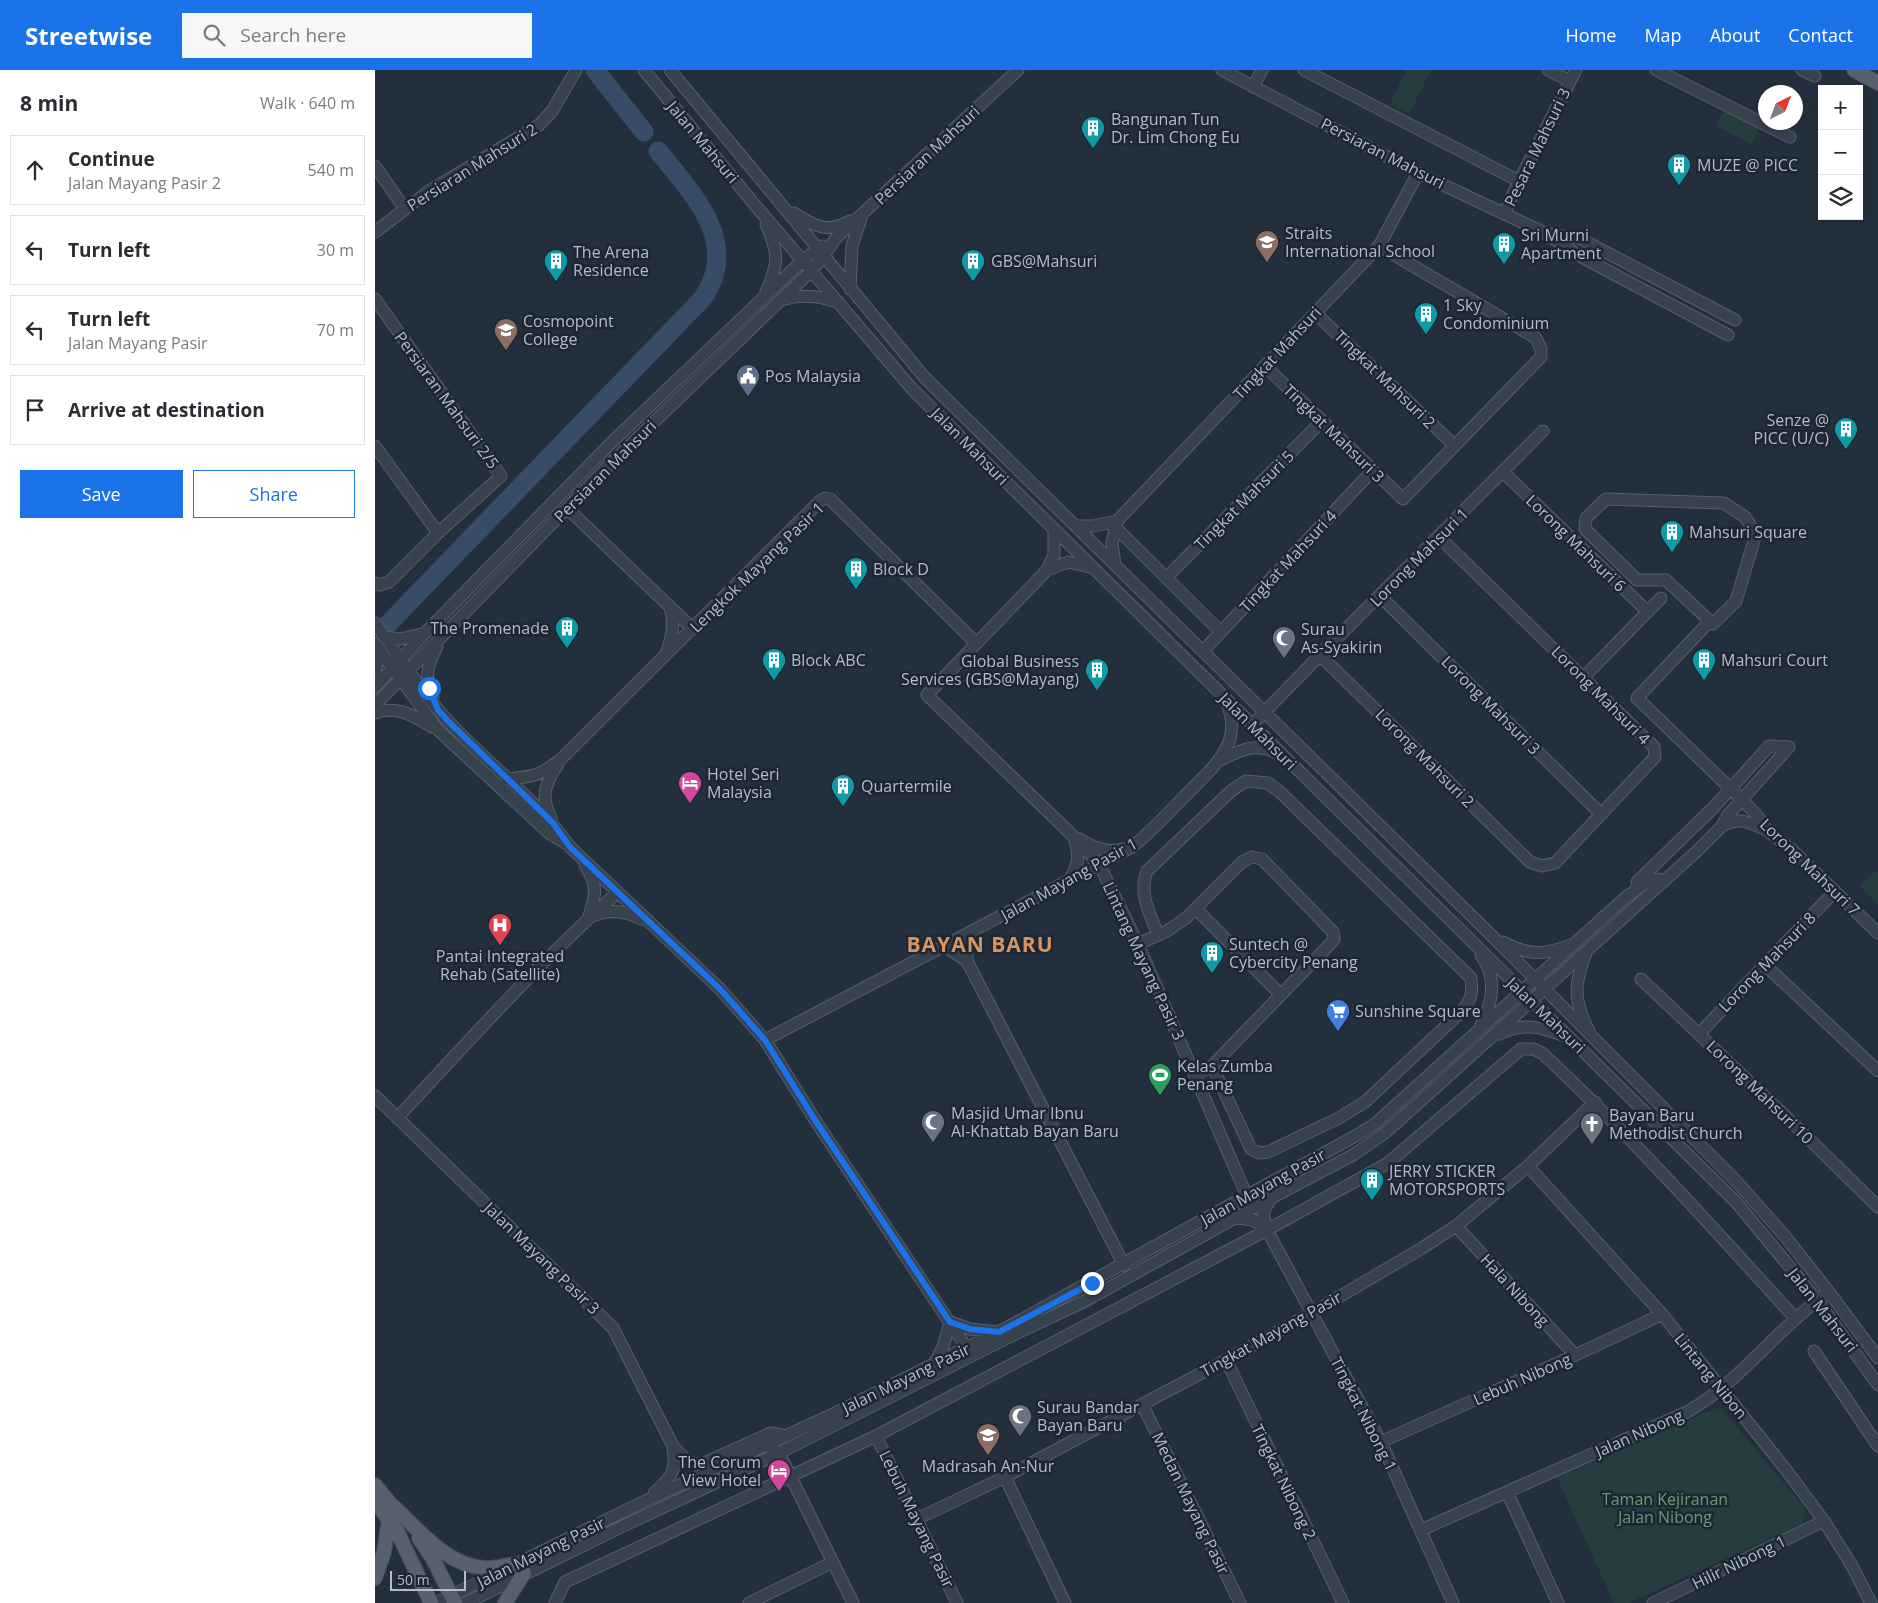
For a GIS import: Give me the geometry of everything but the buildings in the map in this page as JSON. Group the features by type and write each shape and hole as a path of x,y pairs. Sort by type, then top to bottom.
{"main road":[{"path":"1855,70 1878,83"},
{"path":"375,1485 391,1513 431,1603"},
{"path":"375,1501 456,1561 472,1567 487,1569 520,1568 505,1603"},
{"path":"375,1578 384,1552 391,1513"},
{"path":"391,1513 426,1548 453,1599"}],"street":[{"name":"Persiaran Mahsuri 2","path":"375,232 429,191 493,154 546,118 556,106 576,70"},
{"name":"Jalan Mahsuri","path":"644,70 760,211 913,390 1736,1202 1817,1300 1878,1385"},
{"name":"Jalan Mahsuri","path":"670,70 925,378 1493,937 1593,1040 1736,1181 1784,1235 1878,1358"},
{"name":"Persiaran Mahsuri","path":"375,705 567,508 811,270 821,252 1018,70"},
{"name":"Persiaran Mahsuri","path":"1222,70 1418,173 1545,233 1576,254 1728,335"},
{"path":"1253,86 1262,70"},
{"path":"1304,70 1519,181"},
{"name":"Pesara Mahsuri 3","path":"1548,70 1570,81"},
{"name":"Pesara Mahsuri 3","path":"1504,214 1576,70"},
{"path":"1657,70 1790,136"},
{"path":"1803,70 1815,76"},
{"path":"375,166 405,209"},
{"name":"Tingkat Mahsuri","path":"1116,524 1379,246 1418,173"},
{"path":"784,206 808,222 827,229 847,223 863,214"},
{"path":"760,211 773,238 777,252 776,267 765,296"},
{"path":"850,289 852,246 863,214"},
{"name":"Persiaran Mahsuri","path":"1545,233 1579,238 1735,320"},
{"path":"1379,246 1536,338 1541,349 1541,356 1455,446"},
{"name":"Persiaran Mahsuri","path":"375,687 425,633 613,441 802,260 821,252"},
{"path":"777,302 790,297 813,295 837,302"},
{"name":"Persiaran Mahsuri 2/5","path":"375,299 501,476 438,533"},
{"name":"Tingkat Mahsuri 2","path":"1315,313 1455,446"},
{"name":"Tingkat Mahsuri 3","path":"1265,366 1403,499 1455,446"},
{"name":"Tingkat Mahsuri 5","path":"1166,578 1321,422"},
{"name":"Lorong Mahsuri 1","path":"1253,725 1320,654 1381,596 1543,431"},
{"path":"375,446 438,533 389,582 379,586 375,583"},
{"name":"Tingkat Mahsuri 4","path":"1203,651 1373,470"},
{"name":"Lorong Mahsuri 6","path":"1503,473 1648,612"},
{"name":"Lengkok Mayang Pasir 1","path":"507,779 542,774 560,760 825,498 830,499 976,643"},
{"path":"1606,498 1724,503 1745,517 1756,534 1736,601 1713,624 1710,621 1666,580 1637,580 1585,529 1586,518 1606,498"},
{"path":"567,508 693,629"},
{"path":"1076,526 1116,524"},
{"path":"1115,565 1112,543 1116,524"},
{"path":"1116,524 1166,578 1221,632"},
{"path":"1054,529 1054,555 1047,570 927,695 1072,835 1098,849 1119,850 1132,847"},
{"name":"Lorong Mahsuri 4","path":"1439,537 1654,747 1655,757 1555,863 1542,866 1530,862"},
{"path":"1047,570 1068,562 1092,567"},
{"name":"Lorong Mahsuri 3","path":"1381,596 1601,814"},
{"path":"1584,678 1661,598"},
{"path":"666,656 673,632 670,607"},
{"name":"Lorong Mahsuri 7","path":"1710,621 1637,698 1757,815 1767,830 1792,850 1878,933"},
{"path":"375,623 379,642 375,672"},
{"path":"438,710 429,688 427,672 430,660 446,632"},
{"path":"379,642 425,633"},
{"path":"379,642 405,675 438,730"},
{"name":"Lorong Mahsuri 2","path":"1320,654 1530,862"},
{"path":"405,675 553,823 574,850 590,874 596,896 589,918"},
{"name":"Jalan Mayang Pasir 1","path":"765,1040 1132,847 1153,829 1220,760 1229,741 1232,729 1232,718 1225,698"},
{"path":"375,713 387,710 405,712 438,730 550,834 574,850 720,989 765,1040 815,1120 970,1352"},
{"name":"Jalan Mayang Pasir","path":"466,1603 520,1568 645,1501 787,1436 935,1364 1011,1336 1085,1301 1353,1155 1385,1133 1722,826 1741,800 1789,747 1769,746 1731,789"},
{"name":"Jalan Mayang Pasir 1","path":"1220,760 1250,748 1261,747 1283,756"},
{"name":"Lengkok Mayang Pasir 1","path":"553,823 545,808 544,797 551,775 560,760"},
{"path":"1158,935 1143,894 1143,880 1147,871 1231,791 1246,781 1268,783 1280,792 1471,978 1473,991 1469,1003 1396,1089 1365,1102 1339,1118 1269,1152 1259,1153 1251,1149 1212,1066"},
{"path":"1627,896 1634,885 1687,835 1731,789"},
{"path":"1722,826 1731,820 1740,820 1767,830"},
{"path":"1068,881 1076,869 1078,860 1077,848 1072,835"},
{"name":"Lintang Mayang Pasir 3","path":"1072,835 1099,864 1138,944 1253,1209"},
{"path":"1138,944 1173,928 1196,909 1242,862 1252,857 1262,859 1333,932 1334,939 1332,942 1281,995 1212,1066 1195,1074"},
{"path":"1627,896 1651,879 1663,881"},
{"name":"Lorong Mahsuri 8","path":"1699,1034 1835,891"},
{"path":"397,1118 522,984 618,892"},
{"name":"Jalan Mayang Pasir","path":"436,1603 453,1599 779,1454 970,1352 999,1332 1357,1136 1376,1123 1396,1089 1478,1031 1627,896"},
{"path":"1196,909 1281,995"},
{"path":"589,918 606,911 620,911 629,913 653,925"},
{"path":"967,961 969,934"},
{"path":"1493,937 1516,949 1535,954 1552,952 1575,944"},
{"path":"1470,940 1485,960 1492,980 1488,1012 1478,1031"},
{"path":"944,946 967,961 1124,1265"},
{"path":"1587,951 1578,974 1576,987 1580,1011 1593,1040"},
{"path":"1765,964 1878,1071"},
{"name":"Lorong Mahsuri 10","path":"1641,979 1803,1133 1878,1208"},
{"path":"1487,1040 1507,1030 1529,1026 1539,1027 1569,1037"},
{"path":"555,1603 565,1582 876,1436 1267,1230 1388,1163 1514,1053 1521,1049 1533,1049 1542,1053 1595,1102 1692,1204 1796,1319"},
{"name":"Jalan Mayang Pasir 3","path":"375,1096 613,1328 673,1446 691,1464 700,1466 771,1433 787,1436"},
{"name":"Tingkat Mayang Pasir","path":"917,1519 1005,1476 1226,1360 1312,1313 1456,1226 1528,1166 1595,1102"},
{"name":"Lintang Nibon","path":"1528,1166 1662,1314 1787,1470 1824,1521 1872,1603"},
{"path":"1267,1230 1263,1213 1264,1208 1273,1197"},
{"path":"1237,1218 1253,1220 1267,1230"},
{"name":"Hala Nibong","path":"1456,1226 1575,1355"},
{"name":"Tingkat Nibong 1","path":"1267,1230 1381,1442 1453,1603"},
{"name":"Jalan Nibong","path":"1421,1530 1706,1402 1723,1389 1817,1300 1829,1292"},
{"name":"Lebuh Nibong","path":"1381,1442 1662,1314"},
{"path":"950,1322 970,1329 999,1332"},
{"path":"935,1364 943,1347 950,1322"},
{"path":"1814,1351 1878,1446"},
{"name":"Tingkat Nibong 2","path":"1226,1360 1343,1603"},
{"name":"Medan Mayang Pasir","path":"1142,1404 1240,1603"},
{"path":"779,1454 785,1442 798,1430"},
{"name":"Lebuh Mayang Pasir","path":"876,1436 957,1603"},
{"name":"Jalan Mayang Pasir 3","path":"645,1501 669,1480 675,1461 673,1446"},
{"path":"751,1452 769,1449 779,1454 853,1603"},
{"path":"1005,1476 1065,1603"},
{"path":"1507,1492 1558,1603"},
{"name":"Hilir Nibong 1","path":"1653,1603 1824,1521"},
{"path":"749,1603 833,1562"},
{"path":"1872,1603 1878,1601"}],"green space":[{"path":"1406,70 1431,70 1409,114 1390,104"},
{"path":"1724,110 1758,127 1758,130 1752,144 1716,126"},
{"path":"1878,872 1878,904 1859,885 1873,873"},
{"name":"Taman Kejiranan Jalan Nibong","path":"1716,1408 1722,1409 1806,1510 1802,1524 1628,1603 1614,1603 1557,1478"}],"waterway":[{"path":"595,70 644,132"},
{"path":"388,624 702,299 713,279 717,259 715,239 708,220 698,202 658,151"}],"place":[{"name":"Bangunan Tun Dr. Lim Chong Eu","path":"1093,149"},
{"name":"MUZE @ PICC","path":"1679,186"},
{"name":"Straits International School","path":"1267,263"},
{"name":"Sri Murni Apartment","path":"1504,265"},
{"name":"The Arena Residence","path":"556,282"},
{"name":"GBS@Mahsuri","path":"973,282"},
{"name":"1 Sky Condominium","path":"1426,335"},
{"name":"Cosmopoint College","path":"506,351"},
{"name":"Pos Malaysia","path":"748,397"},
{"name":"Senze @ PICC (U/C)","path":"1846,450"},
{"name":"Mahsuri Square","path":"1672,553"},
{"name":"Block D","path":"856,590"},
{"name":"The Promenade","path":"567,649"},
{"name":"Surau As-Syakirin","path":"1284,659"},
{"name":"Block ABC","path":"774,681"},
{"name":"Mahsuri Court","path":"1704,681"},
{"name":"Global Business Services (GBS@Mayang)","path":"1097,691"},
{"name":"Hotel Seri Malaysia","path":"690,804"},
{"name":"Quartermile","path":"843,807"},
{"name":"Pantai Integrated Rehab (Satellite)","path":"500,946"},
{"name":"Suntech @ Cybercity Penang","path":"1212,974"},
{"name":"Sunshine Square","path":"1338,1032"},
{"name":"Kelas Zumba Penang","path":"1160,1096"},
{"name":"Masjid Umar Ibnu Al-Khattab Bayan Baru","path":"933,1143"},
{"name":"Bayan Baru Methodist Church","path":"1592,1145"},
{"name":"JERRY STICKER MOTORSPORTS","path":"1372,1201"},
{"name":"Surau Bandar Bayan Baru","path":"1020,1437"},
{"name":"Madrasah An-Nur","path":"988,1456"},
{"name":"The Corum View Hotel","path":"779,1492"}],"district":[{"name":"BAYAN BARU","path":"980,944"}],"route":[{"path":"429,688 438,710 449,722 553,823 570,847 731,1000 765,1040 815,1120 950,1322 970,1329 999,1332 1092,1283"}]}
